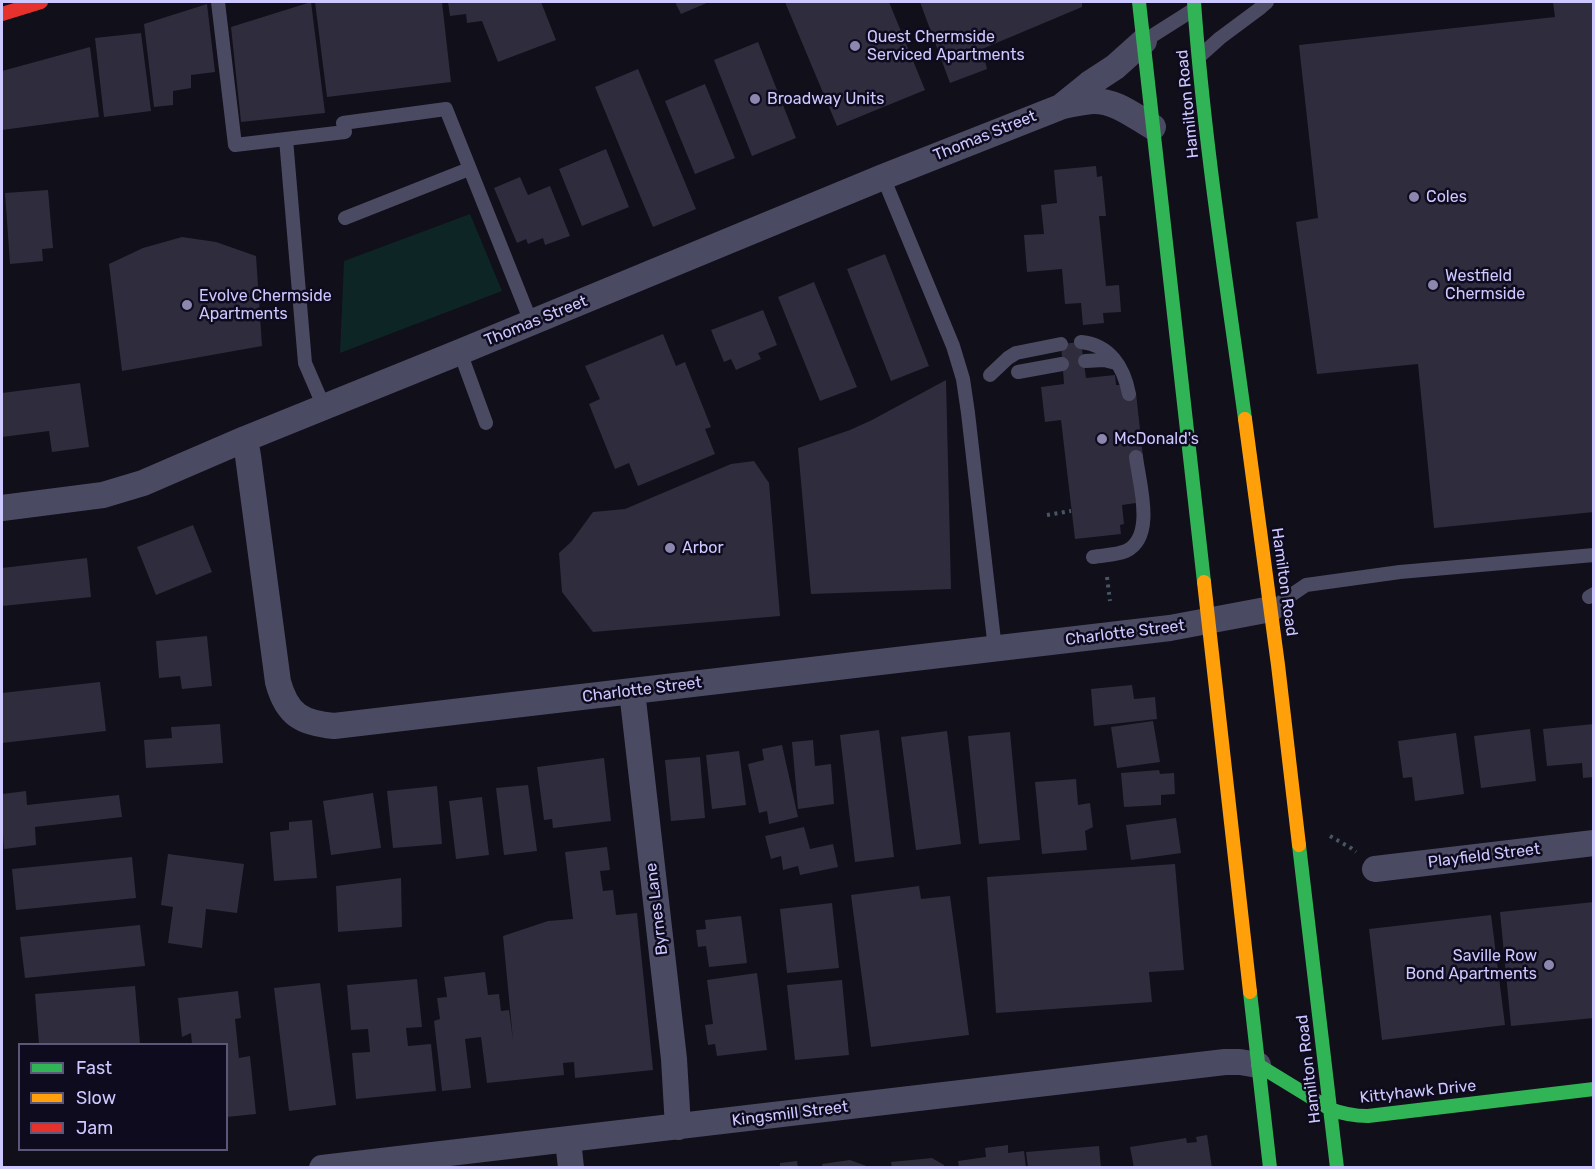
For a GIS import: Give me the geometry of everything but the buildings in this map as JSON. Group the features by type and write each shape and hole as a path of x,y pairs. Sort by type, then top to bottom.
{"main road":[{"path":"2,14 41,2"},
{"path":"1139,2 1270,1167"},
{"name":"Hamilton Road","path":"1195,5 1198,57 1210,157 1271,609 1337,1167"},
{"name":"Kittyhawk Drive","path":"1258,1065 1330,1109 1354,1116 1593,1089"}],"street":[{"name":"Thomas Street","path":"1063,106 1089,84 1115,67 1144,41"},
{"name":"Thomas Street","path":"2,508 103,495 143,483 883,177 1063,106 1092,101 1106,102 1118,106 1153,127"},
{"name":"Charlotte Street","path":"245,439 278,682 287,705 295,715 305,721 319,724 334,726 1170,628 1271,609"},
{"name":"Byrnes Lane","path":"632,691 674,1059 678,1127"},
{"name":"Playfield Street","path":"1374,869 1593,843"},
{"name":"Kingsmill Street","path":"322,1167 1225,1062 1258,1065"},
{"path":"568,1140 571,1167"}],"lane":[{"path":"218,2 235,145 345,132 344,123 446,109 531,322"},
{"path":"1144,41 1195,5 1210,2"},
{"path":"1198,57 1267,2"},
{"path":"286,139 304,363 324,407"},
{"path":"345,218 469,169"},
{"path":"883,177 953,346 963,378 969,413 995,649"},
{"path":"1081,342 1093,343 1106,350 1125,378 1129,394"},
{"path":"990,375 1016,353 1060,344"},
{"path":"460,352 486,423"},
{"path":"1084,361 1104,360 1116,363"},
{"path":"1017,372 1062,363"},
{"path":"1093,557 1125,551 1137,542 1141,535 1144,517 1136,457"},
{"path":"1271,609 1306,585 1400,572 1593,555"}],"path":[{"path":"1047,515 1071,511"},
{"path":"1325,833 1351,848 1374,869"}],"green space":[{"path":"470,214 502,291 340,353 344,261"}],"traffic: fast":[{"path":"1139,2 1204,582"},
{"path":"1194,2 1210,158 1245,419"},
{"path":"1299,845 1337,1168"},
{"path":"1250,992 1270,1168"},
{"path":"1258,1065 1330,1109 1358,1116 1594,1089"}],"traffic: slow":[{"path":"1245,419 1278,665 1299,845"},
{"path":"1204,582 1250,992"}],"traffic: jam":[{"path":"2,14 41,2"}],"place":[{"name":"Quest Chermside Serviced Apartments","path":"855,46"},
{"name":"Broadway Units","path":"755,99"},
{"name":"Coles","path":"1414,197"},
{"name":"Westfield Chermside","path":"1433,285"},
{"name":"Evolve Chermside Apartments","path":"187,305"},
{"name":"McDonald's","path":"1102,439"},
{"name":"Arbor","path":"670,548"},
{"name":"Saville Row Bond Apartments","path":"1549,965"}]}
